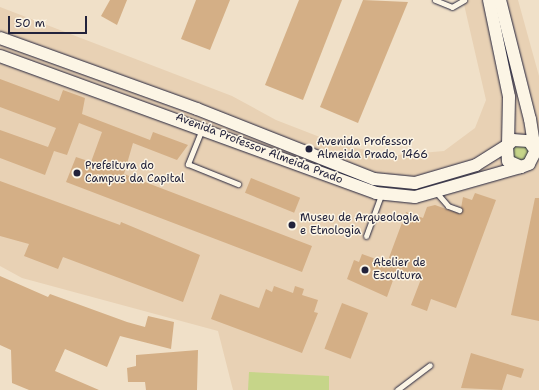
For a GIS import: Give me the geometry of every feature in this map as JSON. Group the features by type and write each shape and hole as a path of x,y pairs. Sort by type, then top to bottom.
{"street":[{"path":"488,0 509,97 507,145 508,161 521,167 534,158 534,147 530,119 500,0"},
{"name":"Avenida Professor Almeida Prado","path":"0,38 177,101 374,179 415,183 476,165 507,145"},
{"name":"Avenida Professor Almeida Prado","path":"0,56 188,122 382,194 415,197 521,167"},
{"path":"175,118 180,112 177,101"},
{"path":"188,122 190,113 197,109"},
{"path":"507,145 521,138 534,147"}],"lane":[{"path":"435,0 452,7 464,0"},
{"path":"202,128 188,164 238,184"},
{"path":"436,192 448,206 459,210"},
{"path":"366,236 382,194"},
{"path":"397,390 430,365"}],"shaded area":[{"path":"463,0 518,0 539,76 539,390 233,390 218,331 22,278 0,266 0,7 232,96 276,120 343,146 398,155 444,151 475,128 486,100"}],"green space":[{"path":"513,144 529,146 530,159 514,163 510,148"},
{"path":"249,372 329,376 329,390 248,390"}],"building":[{"path":"110,0 127,0 117,25 101,16"},
{"path":"196,0 230,0 210,50 181,39"},
{"path":"299,0 342,0 303,100 265,85"},
{"path":"363,0 408,2 358,123 320,107"},
{"path":"0,79 59,101 63,90 85,98 82,114 150,140 153,132 188,145 177,160 133,143 124,174 312,246 302,272 66,182 76,157 91,162 102,132 79,123 67,155 54,151 45,175 0,158 0,130 48,147 56,128 0,107"},
{"path":"251,178 300,198 294,213 245,193"},
{"path":"0,181 120,225 121,222 200,255 183,302 63,257 58,269 24,256 29,244 0,236"},
{"path":"475,193 496,200 456,308 431,299 427,311 411,305 421,279 404,273 396,272 387,297 347,279 354,260 359,262 362,254 387,263 406,212 423,218 427,207 435,205 460,214 463,197 472,200"},
{"path":"535,198 539,198 539,321 511,315"},
{"path":"0,276 48,297 50,294 145,327 148,316 174,322 171,349 120,336 107,367 65,349 55,371 99,390 29,390 12,383 11,350 0,345"},
{"path":"274,286 293,293 295,286 304,289 302,295 318,300 314,312 318,313 302,353 211,319 220,294 259,308 266,289 272,292"},
{"path":"342,303 368,313 351,359 324,349"},
{"path":"198,350 197,390 146,390 145,382 128,382 127,368 136,366 136,355"},
{"path":"471,353 524,369 521,378 507,374 502,390 461,388"}],"place":[{"name":"Avenida Professor Almeida Prado, 1466","path":"309,149"},
{"name":"Prefeitura do Campus da Capital","path":"77,173"},
{"name":"Museu de Arqueologia e Etnologia","path":"292,225"},
{"name":"Atelier de Escultura","path":"365,270"}]}
